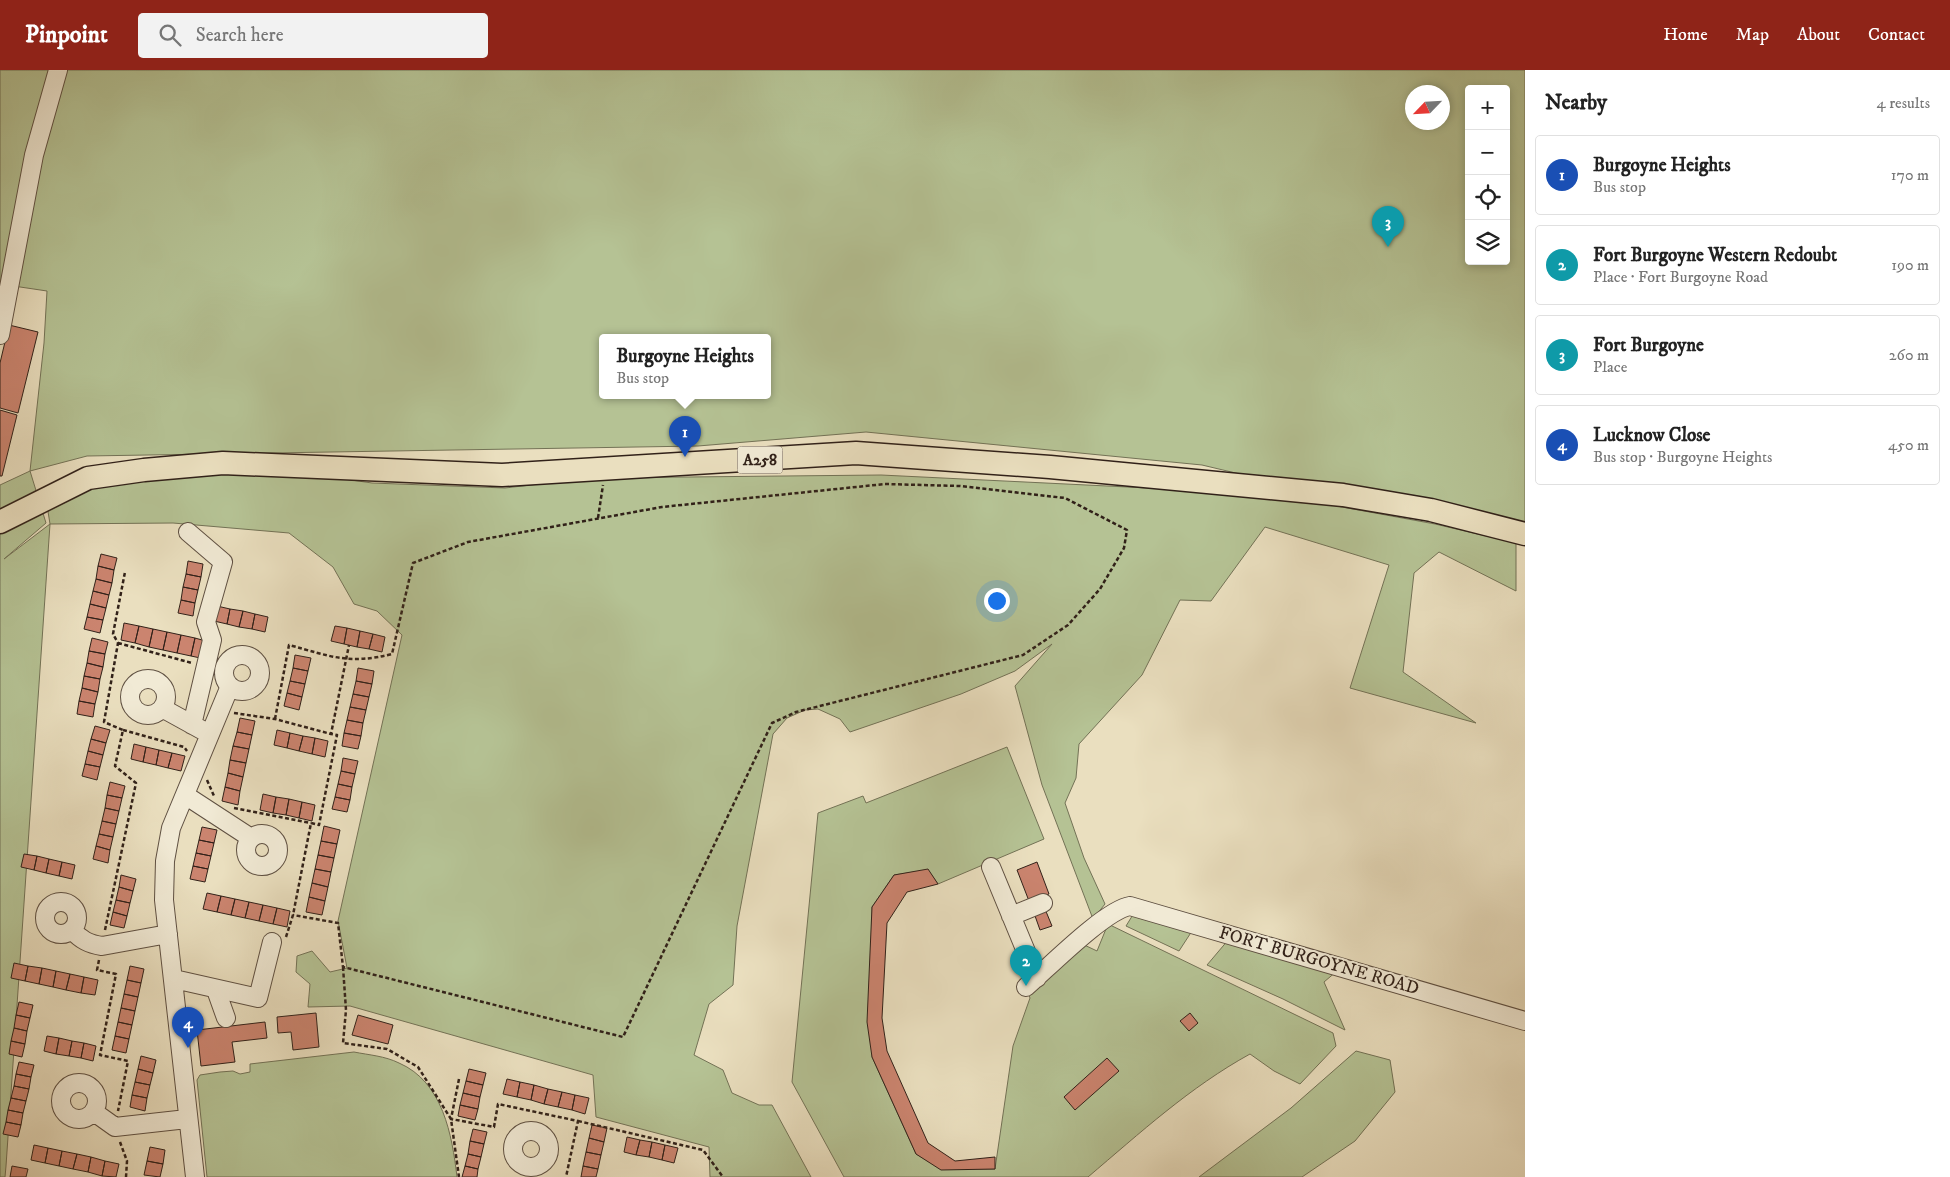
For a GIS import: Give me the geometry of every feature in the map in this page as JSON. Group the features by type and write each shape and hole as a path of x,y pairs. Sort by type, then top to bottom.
{"main road":[{"name":"A258","path":"0,522 88,478 213,463 502,475 856,453 1050,467 1343,496 1430,510 1525,534"}],"street":[{"path":"0,334 34,155 58,70"},
{"path":"188,532 223,562 206,622 212,640 192,725"},
{"path":"195,1177 164,900 164,861 171,828 199,765 230,686"},
{"path":"162,708 211,735"},
{"path":"185,795 251,838"},
{"path":"992,867 1011,916 1043,904"},
{"name":"FORT BURGOYNE ROAD","path":"1011,916 1031,983 1113,912 1130,906 1525,1021"},
{"path":"72,930 81,939 92,945 102,946 168,934"},
{"path":"174,979 258,998 272,942"},
{"path":"216,990 226,1018"},
{"path":"94,1112 115,1127 187,1119"}],"path":[{"path":"598,518 606,469"},
{"path":"275,719 289,645 346,660 367,660 392,654 413,564 468,542 662,507 884,484 951,486 1065,498 1128,530 1124,548 1100,589 1068,625 1023,656 796,712 772,723 623,1038 344,967"},
{"path":"125,572 113,634 118,643 104,722 123,730 184,747 199,765 215,797"},
{"path":"118,643 206,666"},
{"path":"331,734 349,645"},
{"path":"220,710 275,719 337,736 318,825 228,806"},
{"path":"123,730 115,766 136,783 107,912 98,970 116,974 100,1055 128,1061 115,1127 127,1161 126,1177"},
{"path":"272,942 285,942 293,914 311,823"},
{"path":"293,914 338,923 344,967 346,1010 343,1043 387,1049 418,1067 451,1119 494,1127 498,1104 578,1121 703,1150 723,1177"},
{"path":"459,1079 451,1119 459,1177"},
{"path":"566,1177 578,1121"}],"green space":[{"path":"0,70 1525,70 1525,528 1265,480 1202,465 866,432 698,446 87,456 30,471 44,343 47,291 0,284"},
{"path":"233,463 372,483 505,488 591,478 881,475 1271,494 1435,524 1516,543 1516,591 1439,552 1414,573 1403,672 1476,723 1350,688 1389,565 1265,527 1211,601 1180,600 1142,675 1079,744 1076,778 1065,803 1084,858 1105,904 1093,919 1042,785 1015,686 1052,644 1015,671 961,694 850,732 840,719 818,709 805,710 787,718 773,734 737,926 733,985 709,1004 694,1055 723,1070 732,1093 759,1105 772,1105 811,1177 710,1177 709,1147 596,1117 593,1075 350,1006 308,1007 310,984 296,972 297,956 312,951 330,972 347,968 338,921 402,635 377,611 354,604 333,567 289,533 173,523 50,524 46,499 93,477"},
{"path":"30,471 46,523 4,559 50,524 5,1177 0,1177 0,485"},
{"path":"1007,747 1044,839 938,884 928,870 894,875 872,907 872,1057 916,1154 942,1169 995,1169 1013,1046 1030,998 1026,987 1078,942 1097,951 1108,924 1333,1033 1336,1046 1300,1084 1274,1071 1250,1054 1186,1096 1146,1127 1088,1177 844,1177 792,1082 818,813 863,796 866,803"},
{"path":"1134,913 1192,931 1179,951 1126,926"},
{"path":"1229,939 1337,971 1324,982 1345,1030 1283,999 1207,965"},
{"path":"1356,1051 1390,1060 1395,1092 1355,1141 1302,1177 1199,1177 1291,1108"},
{"path":"354,1052 383,1057 399,1063 414,1072 426,1083 443,1111 452,1144 457,1177 207,1177 197,1080 200,1075 233,1071 240,1074 250,1072 250,1064"}],"building":[{"path":"9,325 38,332 18,413 0,408 0,363"},
{"path":"0,410 17,415 2,476 0,476"},
{"path":"101,554 117,558 114,570 98,566"},
{"path":"188,561 203,564 201,577 186,574"},
{"path":"98,566 114,570 112,583 96,579"},
{"path":"186,574 201,577 198,590 183,587"},
{"path":"96,579 112,583 109,595 93,591"},
{"path":"183,587 198,590 195,603 181,600"},
{"path":"93,591 109,595 106,608 90,604"},
{"path":"181,600 195,603 193,616 178,613"},
{"path":"90,604 106,608 103,620 87,617"},
{"path":"217,606 230,609 227,624 214,621"},
{"path":"230,609 243,611 239,627 227,624"},
{"path":"243,611 255,614 252,629 239,627"},
{"path":"255,614 268,617 265,632 252,629"},
{"path":"87,617 103,620 100,633 84,629"},
{"path":"124,623 139,626 135,643 121,640"},
{"path":"139,626 153,629 149,647 135,643"},
{"path":"335,626 347,628 344,644 331,641"},
{"path":"347,628 360,631 357,647 344,644"},
{"path":"153,629 167,632 163,650 149,647"},
{"path":"360,631 373,634 369,649 357,647"},
{"path":"167,632 181,635 177,653 163,650"},
{"path":"373,634 385,637 382,652 369,649"},
{"path":"181,635 195,638 191,656 177,653"},
{"path":"92,638 108,642 105,654 89,651"},
{"path":"195,638 209,642 205,659 191,656"},
{"path":"89,651 105,654 103,667 87,663"},
{"path":"295,655 311,658 308,671 293,668"},
{"path":"87,663 103,667 100,679 84,676"},
{"path":"293,668 308,671 305,684 290,681"},
{"path":"358,668 374,671 372,684 356,681"},
{"path":"84,676 100,679 98,692 82,688"},
{"path":"290,681 305,684 302,697 287,693"},
{"path":"356,681 372,684 369,697 353,694"},
{"path":"82,688 98,692 95,704 79,701"},
{"path":"287,693 302,697 299,710 284,706"},
{"path":"353,694 369,697 366,710 350,707"},
{"path":"79,701 95,704 93,717 77,714"},
{"path":"350,707 366,710 363,723 347,720"},
{"path":"240,718 255,721 252,735 237,732"},
{"path":"347,720 363,723 361,736 344,733"},
{"path":"95,726 110,730 106,743 91,739"},
{"path":"277,730 290,733 287,748 274,745"},
{"path":"237,732 252,735 249,749 233,746"},
{"path":"290,733 303,736 299,751 287,748"},
{"path":"344,733 361,736 358,749 342,746"},
{"path":"303,736 315,738 312,754 299,751"},
{"path":"315,738 328,741 325,757 312,754"},
{"path":"91,739 106,743 103,755 88,751"},
{"path":"134,744 146,747 143,762 131,759"},
{"path":"233,746 249,749 246,763 230,760"},
{"path":"146,747 159,750 156,765 143,762"},
{"path":"159,750 172,753 168,768 156,765"},
{"path":"88,751 103,755 100,767 85,764"},
{"path":"172,753 185,756 181,771 168,768"},
{"path":"343,758 358,761 355,774 341,771"},
{"path":"230,760 246,763 243,777 228,773"},
{"path":"85,764 100,767 97,780 82,776"},
{"path":"341,771 355,774 352,787 338,784"},
{"path":"228,773 243,777 240,791 225,787"},
{"path":"110,782 125,786 122,798 107,795"},
{"path":"338,784 352,787 350,800 335,797"},
{"path":"225,787 240,791 238,805 222,801"},
{"path":"263,794 276,797 273,813 260,810"},
{"path":"107,795 122,798 119,811 105,808"},
{"path":"276,797 289,799 286,815 273,813"},
{"path":"335,797 350,800 347,812 332,809"},
{"path":"289,799 302,802 299,818 286,815"},
{"path":"302,802 315,805 312,821 299,818"},
{"path":"105,808 119,811 116,824 102,821"},
{"path":"102,821 116,824 113,837 99,834"},
{"path":"324,826 340,830 337,844 321,841"},
{"path":"202,827 217,830 214,843 199,840"},
{"path":"99,834 113,837 110,850 96,846"},
{"path":"199,840 214,843 211,856 196,853"},
{"path":"321,841 337,844 334,858 318,855"},
{"path":"96,846 110,850 108,863 93,859"},
{"path":"196,853 211,856 208,869 193,866"},
{"path":"24,854 37,856 34,870 21,867"},
{"path":"318,855 334,858 331,872 315,869"},
{"path":"37,856 49,859 46,873 34,870"},
{"path":"49,859 62,862 59,876 46,873"},
{"path":"62,862 75,865 72,879 59,876"},
{"path":"1037,862 1049,894 1029,901 1017,870"},
{"path":"193,866 208,869 205,882 190,879"},
{"path":"315,869 331,872 328,887 312,883"},
{"path":"928,869 938,884 907,892 887,923 882,1018 887,1051 928,1143 955,1161 995,1157 995,1169 941,1170 916,1154 872,1057 867,1022 872,907 894,875"},
{"path":"121,875 136,879 133,891 119,887"},
{"path":"312,883 328,887 325,901 309,897"},
{"path":"119,887 133,891 130,903 116,900"},
{"path":"207,893 221,896 217,912 203,909"},
{"path":"221,896 235,899 231,915 217,912"},
{"path":"309,897 325,901 322,915 306,912"},
{"path":"235,899 249,902 245,918 231,915"},
{"path":"116,900 130,903 127,916 113,912"},
{"path":"249,902 263,905 259,921 245,918"},
{"path":"263,905 277,908 273,924 259,921"},
{"path":"277,908 290,911 287,927 273,924"},
{"path":"1045,909 1052,926 1040,930 1034,913"},
{"path":"113,912 127,916 124,928 110,925"},
{"path":"14,963 28,966 25,981 11,978"},
{"path":"28,966 42,968 39,984 25,981"},
{"path":"130,966 144,969 141,983 127,980"},
{"path":"42,968 56,971 53,987 39,984"},
{"path":"56,971 70,974 66,990 53,987"},
{"path":"70,974 84,977 81,993 66,990"},
{"path":"84,977 98,980 95,995 81,993"},
{"path":"127,980 141,983 138,997 124,994"},
{"path":"124,994 138,997 135,1011 121,1008"},
{"path":"19,1002 33,1005 30,1018 16,1015"},
{"path":"121,1008 135,1011 132,1025 118,1022"},
{"path":"316,1013 319,1047 293,1050 291,1032 278,1033 277,1017"},
{"path":"1190,1013 1198,1023 1189,1031 1180,1021"},
{"path":"16,1015 30,1018 27,1031 14,1028"},
{"path":"358,1015 393,1025 388,1044 352,1035"},
{"path":"118,1022 132,1025 129,1039 115,1036"},
{"path":"265,1022 267,1038 232,1042 235,1062 201,1066 197,1030"},
{"path":"14,1028 27,1031 25,1044 11,1041"},
{"path":"47,1036 59,1038 56,1054 44,1051"},
{"path":"115,1036 129,1039 126,1053 112,1050"},
{"path":"59,1038 72,1041 69,1056 56,1054"},
{"path":"11,1041 25,1044 22,1057 9,1054"},
{"path":"72,1041 84,1043 81,1058 69,1056"},
{"path":"84,1043 96,1046 93,1061 81,1058"},
{"path":"141,1056 156,1060 153,1073 138,1069"},
{"path":"1107,1058 1119,1071 1075,1110 1064,1097"},
{"path":"19,1062 34,1065 31,1077 16,1074"},
{"path":"138,1069 153,1073 150,1085 135,1082"},
{"path":"469,1069 486,1073 483,1085 466,1081"},
{"path":"16,1074 31,1077 29,1089 14,1086"},
{"path":"507,1079 520,1082 517,1097 503,1094"},
{"path":"466,1081 483,1085 480,1097 463,1093"},
{"path":"135,1082 150,1085 147,1098 132,1095"},
{"path":"520,1082 534,1085 531,1100 517,1097"},
{"path":"534,1085 548,1089 544,1104 531,1100"},
{"path":"14,1086 29,1089 26,1101 11,1098"},
{"path":"548,1089 562,1092 558,1107 544,1104"},
{"path":"562,1092 575,1095 572,1110 558,1107"},
{"path":"463,1093 480,1097 478,1109 460,1105"},
{"path":"132,1095 147,1098 145,1111 130,1107"},
{"path":"575,1095 589,1098 585,1114 572,1110"},
{"path":"11,1098 26,1101 23,1113 8,1110"},
{"path":"460,1105 478,1109 475,1120 458,1116"},
{"path":"8,1110 23,1113 21,1125 6,1122"},
{"path":"6,1122 21,1125 18,1137 3,1134"},
{"path":"592,1125 607,1128 604,1142 589,1138"},
{"path":"473,1129 487,1132 484,1144 470,1141"},
{"path":"627,1137 640,1140 636,1155 624,1152"},
{"path":"589,1138 604,1142 601,1155 586,1152"},
{"path":"640,1140 652,1142 649,1157 636,1155"},
{"path":"470,1141 484,1144 481,1157 468,1154"},
{"path":"652,1142 665,1145 662,1160 649,1157"},
{"path":"34,1145 48,1148 45,1163 31,1160"},
{"path":"665,1145 678,1148 674,1163 662,1160"},
{"path":"150,1147 165,1150 163,1164 147,1161"},
{"path":"48,1148 62,1151 59,1166 45,1163"},
{"path":"62,1151 77,1154 73,1169 59,1166"},
{"path":"586,1152 601,1155 598,1169 583,1166"},
{"path":"77,1154 91,1157 88,1172 73,1169"},
{"path":"468,1154 481,1157 478,1169 465,1166"},
{"path":"91,1157 105,1161 102,1176 88,1172"},
{"path":"105,1161 119,1164 116,1177 102,1176"},
{"path":"147,1161 163,1164 160,1177 144,1175"},
{"path":"12,1166 28,1169 26,1177 10,1177"},
{"path":"465,1166 478,1169 477,1177 462,1177"},
{"path":"583,1166 598,1169 596,1177 581,1177"}],"place":[{"name":"Fort Burgoyne","path":"1388,247"},
{"name":"Burgoyne Heights","path":"685,457"},
{"name":"Fort Burgoyne Western Redoubt","path":"1026,986"},
{"name":"Lucknow Close","path":"188,1048"}]}
